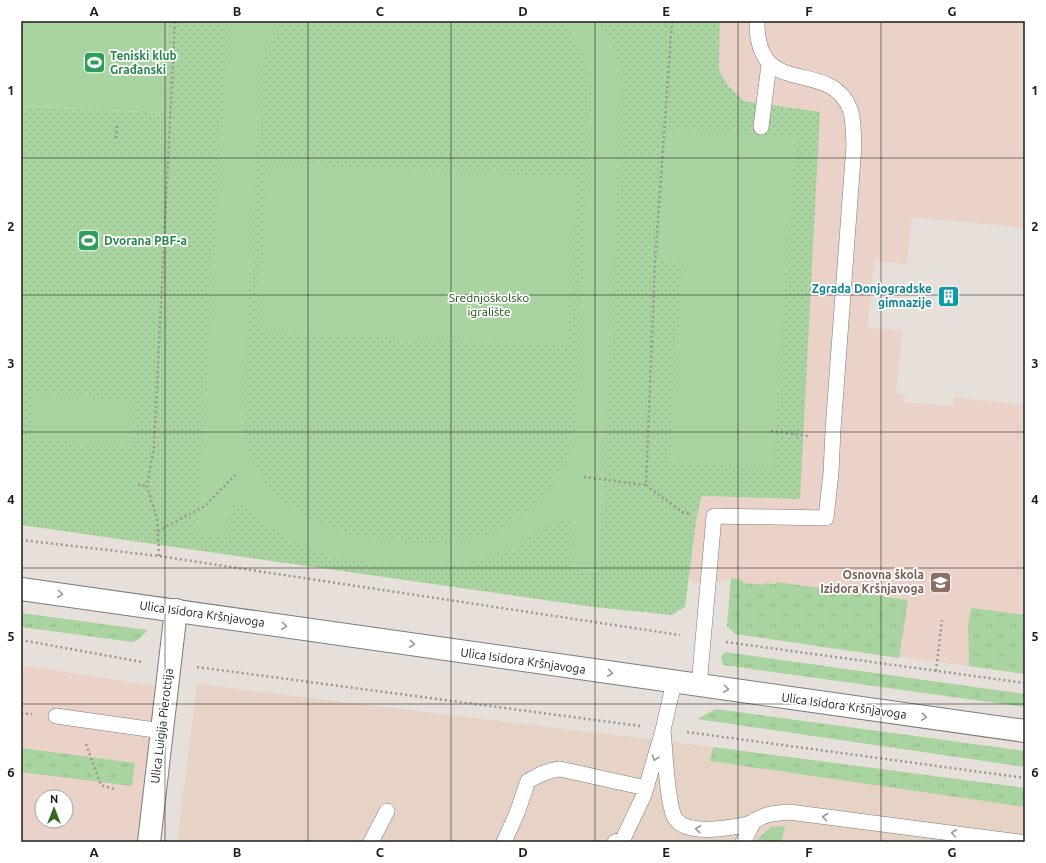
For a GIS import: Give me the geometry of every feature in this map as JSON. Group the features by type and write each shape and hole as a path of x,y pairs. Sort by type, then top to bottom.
{"main road":[{"name":"Ulica Isidora Kršnjavoga","path":"21,589 1025,731"},
{"name":"Ulica Luigija Pierottija","path":"149,842 176,610"}],"lane":[{"path":"699,686 714,516 826,518 832,473 833,439 853,153 853,126 850,108 838,92 819,80 783,72 770,65 764,56 757,36 757,21"},
{"path":"761,127 770,65"},
{"path":"623,841 646,788 664,730 674,682"},
{"path":"56,716 162,731"},
{"path":"664,730 671,804 675,818 680,824 690,828 705,829 732,827 748,824 768,814 789,812 1020,842"},
{"path":"504,842 517,813 528,781 539,774 560,769 646,788"},
{"path":"372,842 387,811"},
{"path":"743,842 755,820"}],"path":[{"path":"159,556 157,519 147,486 154,446 175,21"},
{"path":"646,485 655,262 672,21"},
{"path":"116,138 117,124"},
{"path":"771,431 833,439"},
{"path":"158,532 205,506 238,472"},
{"path":"584,477 646,485 682,512 714,516"},
{"path":"138,485 147,486"},
{"path":"21,540 159,556 704,639 1025,683"},
{"path":"936,671 942,620"},
{"path":"21,640 149,663"},
{"path":"193,667 639,726"},
{"path":"21,713 26,714"},
{"path":"687,732 1025,778"},
{"path":"90,758 101,785 114,789"}],"shaded area":[{"path":"720,21 1025,21 1025,228 912,217 907,264 874,261 868,327 902,331 896,393 905,394 904,402 953,406 954,397 1025,405 1025,674 735,634 727,626 731,579 708,585 689,582 697,515 702,496 799,499 765,104 744,101 728,86 719,70"},
{"path":"21,665 157,686 137,842 21,842"},
{"path":"197,684 713,747 1025,788 1025,842 177,842"}],"green space":[{"name":"Teniski klub Građanski","path":"21,21 168,21 164,113 21,106"},
{"name":"Srednjoškolsko igralište","path":"168,21 720,21 719,70 728,86 744,101 820,112 800,499 702,496 697,515 685,607 672,615 593,607 21,525 21,106 164,113"},
{"path":"229,21 282,21 269,41 261,68 242,427 247,448 255,466 265,482 277,495 308,517 326,526 346,533 377,539 416,542 472,539 486,535 510,523 533,506 552,486 560,475 571,451 576,420 579,384 591,91 582,53 574,38 561,21 598,21 604,29 613,46 619,64 622,93 599,572 570,569 574,523 567,520 561,520 547,525 523,542 495,555 480,560 450,566 435,567 369,563 319,551 287,537 272,528 248,507 242,505 230,507 227,538 197,535"},
{"path":"667,129 795,137 773,469 670,462 683,262 658,261"},
{"path":"267,163 576,177 568,346 259,332"},
{"path":"33,393 133,401 129,446 30,439"},
{"path":"731,578 743,580 743,583 763,585 764,583 775,584 777,582 908,600 899,658 735,634 727,626"},
{"path":"971,608 1025,615 1025,674 969,666 968,624"},
{"path":"21,613 148,630 138,640 132,642 21,627"},
{"path":"725,652 1025,694 1025,707 723,665 721,657"},
{"path":"716,709 1025,751 1025,767 697,719"},
{"path":"713,747 1025,788 1025,807 710,761"},
{"path":"22,748 135,763 132,786 21,772"},
{"path":"785,826 781,842 754,842 771,827"}],"place":[{"name":"Teniski klub Građanski","path":"94,63"},
{"name":"Dvorana PBF-a","path":"88,241"},
{"name":"Zgrada Donjogradske gimnazije","path":"948,296"},
{"name":"Osnovna škola Izidora Kršnjavoga","path":"940,582"}]}
